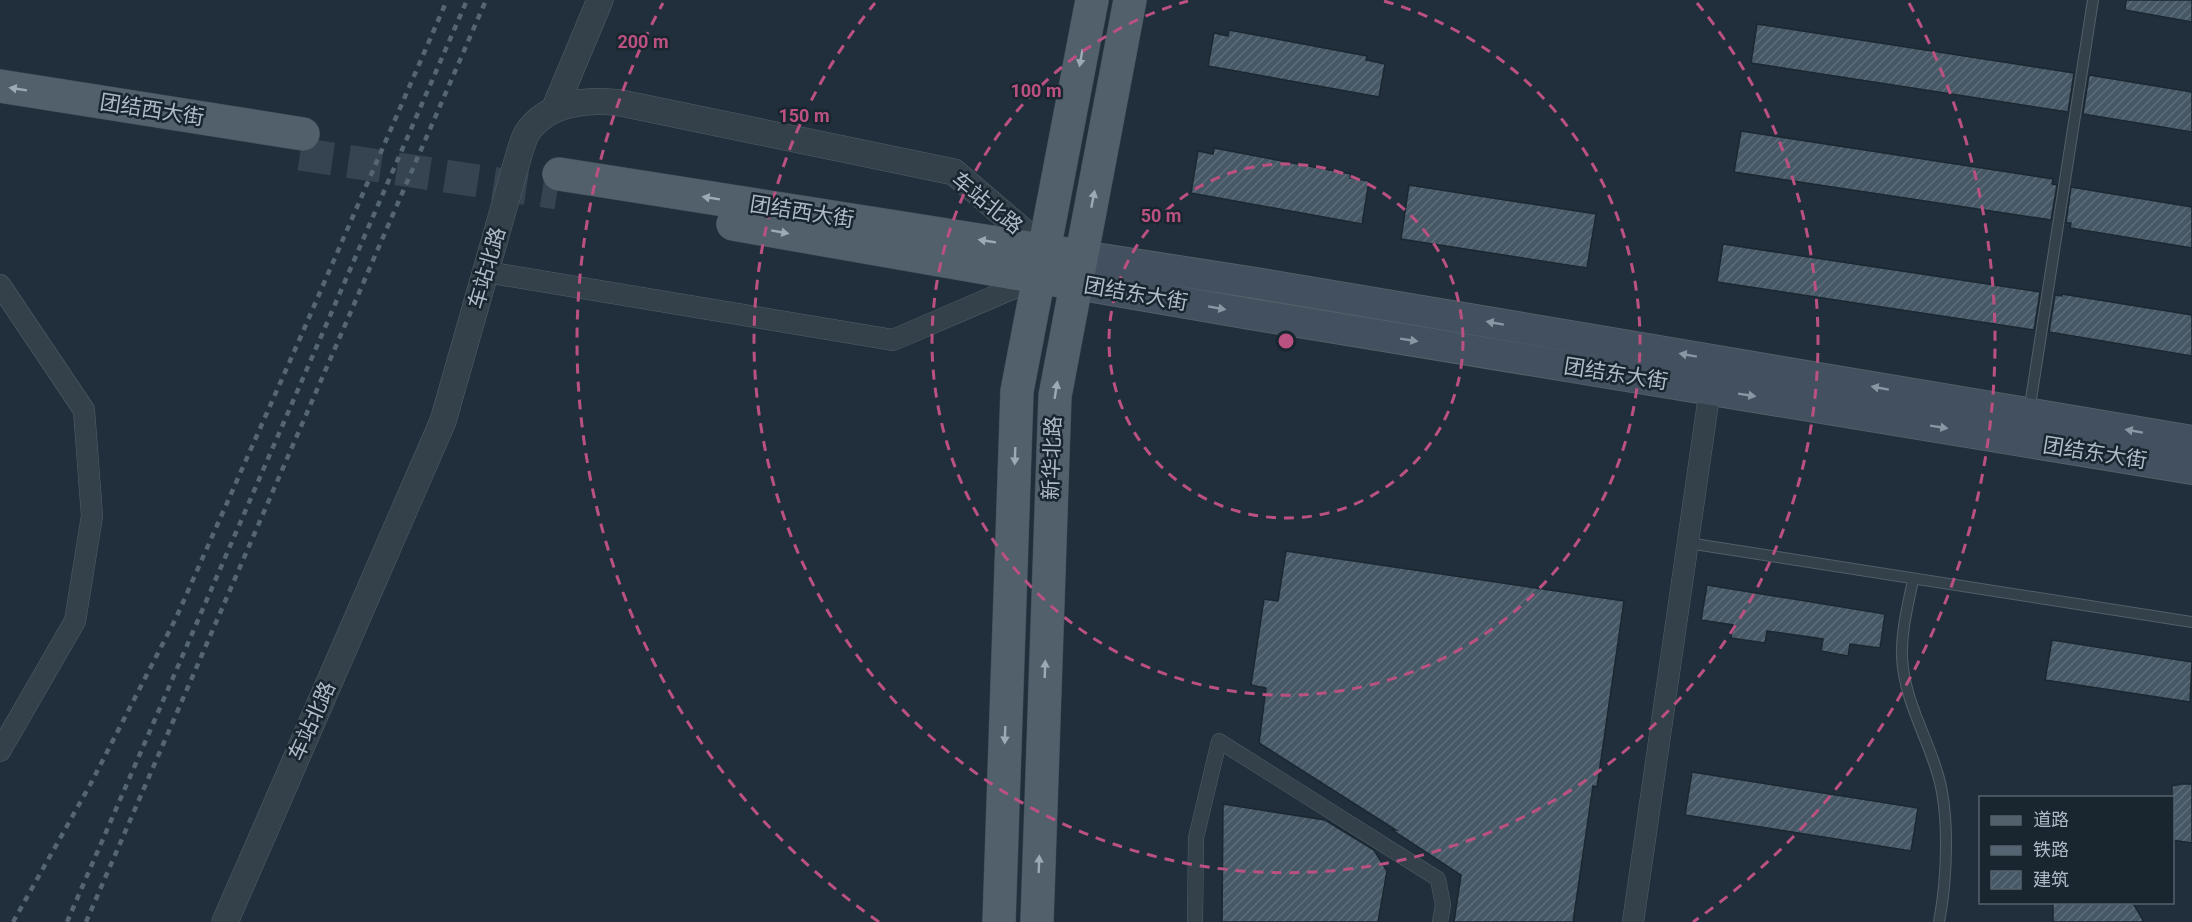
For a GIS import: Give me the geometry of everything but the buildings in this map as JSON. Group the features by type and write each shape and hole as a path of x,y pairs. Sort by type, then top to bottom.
{"main road":[{"name":"新华北路","path":"999,922 1017,391 1092,0"},
{"name":"新华北路","path":"1037,922 1054,396 1130,0"},
{"name":"团结西大街","path":"0,86 302,144 0,108"},
{"name":"团结西大街","path":"558,183 1042,264"},
{"name":"团结东大街","path":"1042,264 1710,390 2192,468"},
{"name":"团结东大街","path":"1079,270 1256,283 2192,441"}],"street":[{"path":"554,110 600,0"},
{"name":"车站北路","path":"225,922 443,421 520,151 527,134 541,119 554,110 595,100 621,103 954,172 1042,264"},
{"path":"486,272 893,340 1042,264"},
{"path":"0,285 84,410 92,516 75,621 0,751"},
{"path":"1633,922 1710,390"},
{"path":"1195,922 1196,838 1219,741 1438,879 1443,904 1440,922"}],"lane":[{"path":"2029,413 2093,0"},
{"path":"1688,543 2192,622"},
{"path":"1913,580 1905,621 1902,656 1906,687 1939,778 1946,844 1939,922"}],"tunnel":[{"path":"300,154 557,193"}],"railway":[{"path":"13,922 90,785 176,618 447,0"},
{"path":"67,922 467,0"},
{"path":"86,922 486,0"}]}
